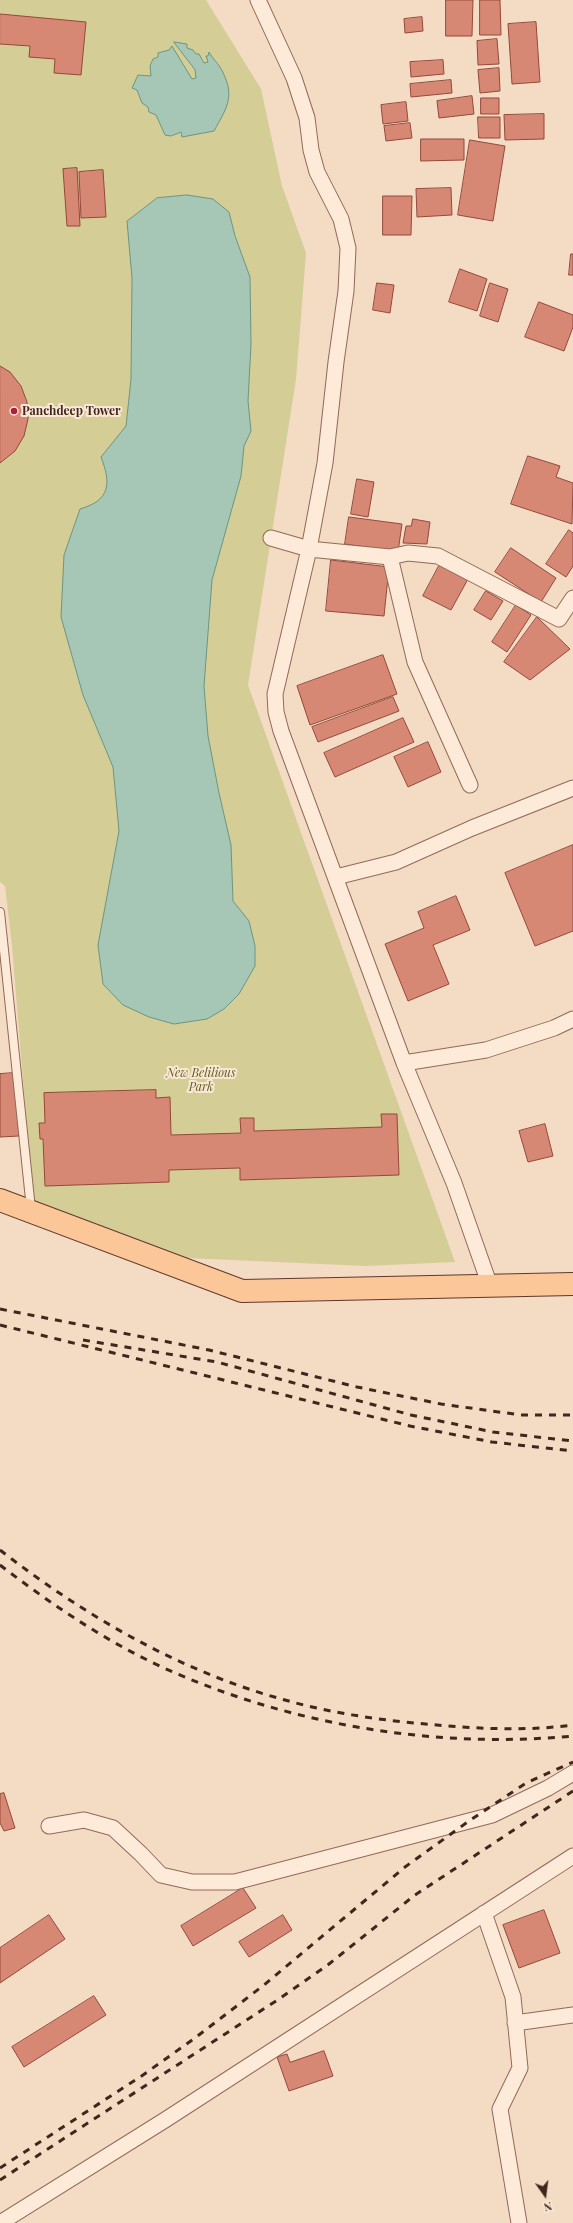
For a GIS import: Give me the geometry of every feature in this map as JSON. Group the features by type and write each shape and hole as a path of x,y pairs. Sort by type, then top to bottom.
{"main road":[{"path":"0,1200 242,1291 573,1284"}],"street":[{"path":"258,0 294,78 307,118 311,150 317,172 341,220 348,248 346,291 336,362 325,463 309,549 276,694 276,712 281,731 404,1063 454,1183 490,1286"},
{"path":"271,538 309,549 390,556 408,553 438,556 559,619 573,598"},
{"path":"390,556 415,662 470,785"},
{"path":"336,877 396,862 472,828 573,788"},
{"path":"404,1063 486,1050 554,1028 573,1019"},
{"path":"49,1826 84,1820 113,1828 161,1875 192,1882 235,1882 492,1815 548,1788 573,1773"},
{"path":"0,2223 165,2120 573,1856"},
{"path":"484,1913 513,1997 520,2068 500,2109 519,2223"},
{"path":"515,2023 573,2015"}],"lane":[{"path":"0,912 31,1212"}],"green space":[{"name":"New Belilious Park","path":"0,0 206,0 261,89 282,186 306,253 296,379 248,685 455,1262 366,1266 143,1256 33,1202 12,946 5,886 0,882"}],"shaded area":[{"path":"174,42 187,44 187,48 193,50 196,54 199,54 204,63 208,62 206,56 208,56 209,52 225,77 228,85 228,100 223,114 214,131 182,137 181,132 171,136 165,135 156,115 149,112 148,107 142,103 137,90 132,88 138,75 151,76 150,66 153,59 158,57 158,53 169,50 172,46 192,79 196,78 195,70"},
{"path":"187,195 213,199 229,212 235,236 250,277 251,344 248,401 251,431 244,446 241,476 212,580 204,686 208,736 231,845 233,901 249,921 255,946 255,966 239,994 224,1009 207,1019 174,1024 149,1017 123,1005 103,984 98,945 119,831 113,767 83,695 61,617 64,555 80,509 98,501 106,489 106,475 101,457 126,426 131,379 132,278 127,221 157,198"}],"building":[{"path":"446,0 473,0 472,36 446,36"},
{"path":"480,0 500,0 501,35 480,35"},
{"path":"0,14 86,22 81,75 54,73 55,59 29,57 30,46 0,44"},
{"path":"422,17 423,31 405,33 404,19"},
{"path":"536,22 540,82 512,84 508,24"},
{"path":"497,39 499,64 478,65 477,41"},
{"path":"443,60 444,74 411,77 410,62"},
{"path":"499,68 500,91 480,93 478,70"},
{"path":"451,80 452,93 411,97 410,84"},
{"path":"472,96 474,114 439,118 437,101"},
{"path":"481,98 499,98 499,114 481,114"},
{"path":"406,102 408,121 383,124 381,105"},
{"path":"544,114 544,139 505,140 504,115"},
{"path":"478,117 500,117 500,138 479,138"},
{"path":"410,123 412,138 386,141 384,126"},
{"path":"421,139 464,139 464,160 421,161"},
{"path":"470,140 505,146 493,221 458,215"},
{"path":"77,168 80,226 67,226 63,169"},
{"path":"103,170 106,217 81,218 79,172"},
{"path":"451,188 452,215 417,217 416,189"},
{"path":"383,196 412,196 411,235 383,235"},
{"path":"571,254 573,254 573,275 569,275"},
{"path":"460,269 487,279 477,311 449,302"},
{"path":"377,283 394,285 390,313 373,310"},
{"path":"490,283 508,289 498,322 480,316"},
{"path":"539,302 573,315 573,327 564,351 525,337"},
{"name":"Panchdeep Tower","path":"0,366 10,372 21,386 27,402 28,419 24,436 15,451 0,463"},
{"path":"528,456 560,466 556,477 573,483 572,524 511,504"},
{"path":"357,479 374,482 368,517 351,514"},
{"path":"349,517 402,524 398,552 345,544"},
{"path":"413,519 430,522 427,544 403,543 406,526 411,526"},
{"path":"569,530 573,533 573,566 566,577 546,564"},
{"path":"511,548 556,578 541,602 495,572"},
{"path":"331,560 389,567 384,616 326,611"},
{"path":"440,564 468,579 451,610 423,596"},
{"path":"486,591 503,601 491,620 474,610"},
{"path":"516,605 531,615 507,652 492,642"},
{"path":"537,617 570,649 530,680 504,662"},
{"path":"383,655 397,694 310,725 297,686"},
{"path":"393,697 399,711 318,742 312,727"},
{"path":"403,718 414,742 335,777 324,753"},
{"path":"428,742 441,772 408,787 394,757"},
{"path":"573,845 573,931 535,946 505,873"},
{"path":"456,896 470,930 433,945 449,984 408,1001 385,944 424,928 418,912"},
{"path":"14,1073 19,1136 0,1137 0,1074"},
{"path":"156,1090 156,1098 170,1097 171,1135 241,1133 240,1118 254,1118 254,1131 382,1127 381,1114 397,1114 399,1175 240,1180 240,1168 169,1170 169,1182 45,1186 43,1139 40,1139 39,1123 45,1123 44,1093"},
{"path":"545,1124 553,1156 528,1162 519,1131"},
{"path":"4,1793 15,1828 4,1831 0,1823 0,1794"},
{"path":"243,1888 256,1908 193,1946 181,1926"},
{"path":"544,1910 560,1953 519,1968 503,1925"},
{"path":"49,1915 65,1939 0,1983 0,1948"},
{"path":"283,1915 292,1930 249,1957 239,1942"},
{"path":"94,1996 106,2015 24,2067 12,2047"},
{"path":"324,2051 333,2076 289,2091 277,2057 287,2054 290,2062"}],"railway":[{"path":"0,1309 209,1350 357,1387 441,1404 521,1415 573,1415"},
{"path":"0,1325 410,1426 492,1442 573,1451"},
{"path":"83,1340 217,1362 411,1415 493,1432 573,1441"},
{"path":"0,1550 66,1597 135,1639 172,1658 209,1674 246,1688 285,1700 361,1716 454,1726 505,1729 573,1725"},
{"path":"0,1565 59,1608 121,1646 164,1668 212,1688 262,1704 313,1718 364,1728 417,1735 469,1739 521,1739 573,1736"},
{"path":"0,2168 143,2075 195,2038 264,1985 405,1867 469,1821 526,1783 573,1762"},
{"path":"0,2180 279,1999 329,1964 415,1895 573,1791"}],"place":[{"name":"Panchdeep Tower","path":"14,411"}]}
